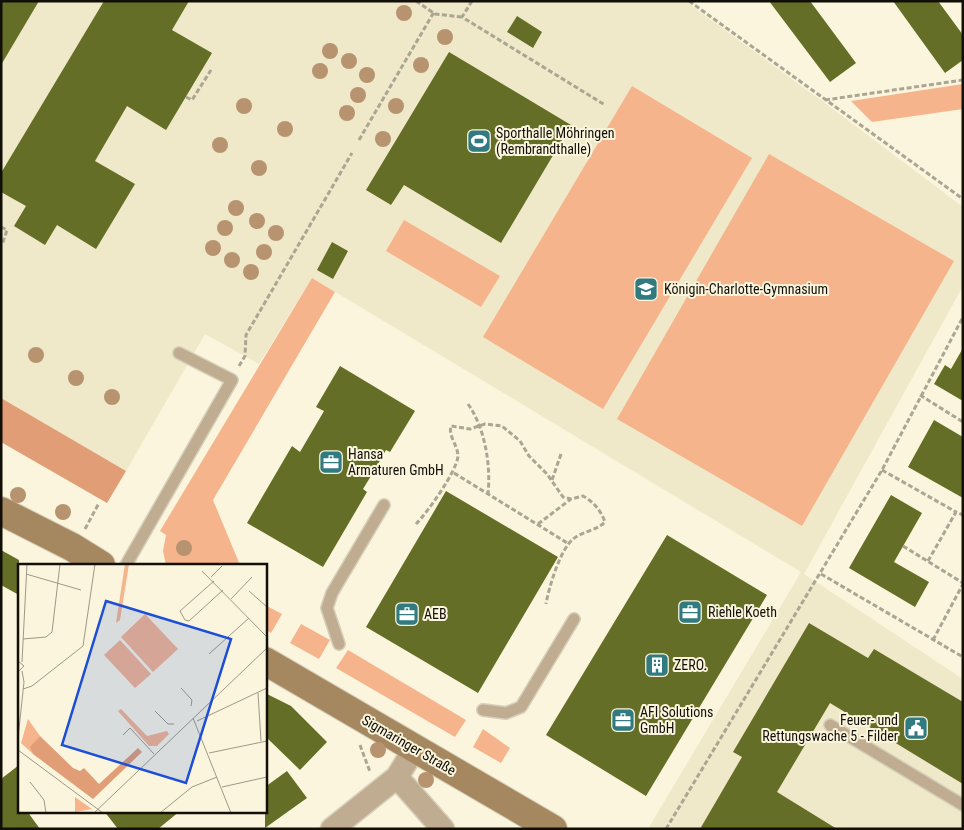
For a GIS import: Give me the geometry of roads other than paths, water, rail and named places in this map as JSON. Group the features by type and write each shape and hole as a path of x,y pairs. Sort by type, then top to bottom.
{"main road":[{"path":"1,511 46,533 99,564"},
{"name":"Sigmaringer Straße","path":"266,662 553,829"}],"street":[{"path":"332,829 397,777 415,748"},
{"path":"397,777 443,829"}],"lane":[{"path":"127,564 232,380 179,353"},
{"path":"340,644 327,608 384,505"},
{"path":"482,710 506,713 520,707 574,619"},
{"path":"830,725 963,805"}],"place":[{"name":"Sporthalle Möhringen (Rembrandthalle)","path":"479,141"},
{"name":"Königin-Charlotte-Gymnasium","path":"646,289"},
{"name":"Hansa Armaturen GmbH","path":"331,462"},
{"name":"Riehle Koeth","path":"690,612"},
{"name":"AEB","path":"407,614"},
{"name":"ZERO.","path":"657,665"},
{"name":"AFI Solutions GmbH","path":"623,720"},
{"name":"Feuer- und Rettungswache 5 - Filder","path":"916,728"}]}
